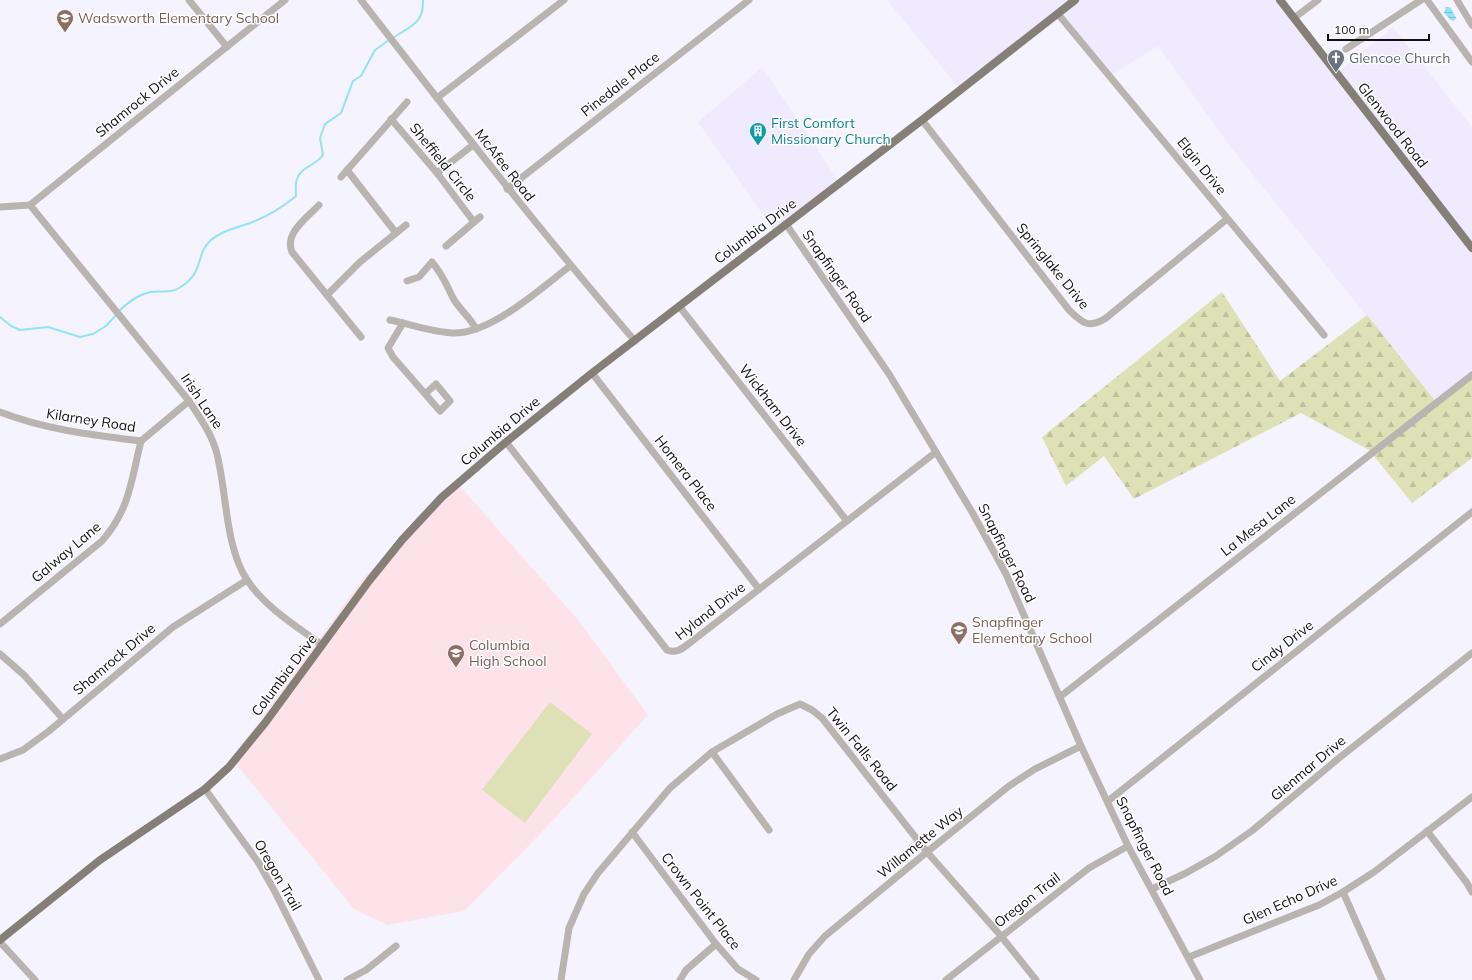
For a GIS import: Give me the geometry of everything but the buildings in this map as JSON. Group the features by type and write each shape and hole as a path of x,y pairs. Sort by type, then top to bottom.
{"main road":[{"name":"Columbia Drive","path":"0,941 100,860 205,790 229,767 265,723 369,581 402,540 442,497 506,442 592,373 922,120 1075,0"},
{"name":"Glenwood Road","path":"1280,0 1472,248"}],"street":[{"path":"189,0 227,47"},
{"name":"Shamrock Drive","path":"30,205 285,0"},
{"name":"McAfee Road","path":"360,0 507,189 634,341"},
{"path":"437,98 564,0"},
{"name":"Pinedale Place","path":"507,189 749,0"},
{"path":"1294,18 1318,0"},
{"path":"1346,49 1421,0"},
{"path":"1427,0 1472,62"},
{"path":"1457,0 1472,25"},
{"name":"Elgin Drive","path":"1058,14 1171,148 1227,219 1324,335"},
{"path":"341,176 407,102"},
{"name":"Sheffield Circle","path":"391,119 477,219 446,246"},
{"name":"Springlake Drive","path":"922,120 1069,310 1083,323 1099,323 1106,318 1227,219"},
{"path":"437,173 473,144"},
{"path":"347,170 396,233"},
{"path":"0,207 30,205"},
{"name":"Irish Lane","path":"30,205 189,401 211,437 217,453 232,543 242,570 248,580 258,595 273,609 322,645"},
{"path":"319,205 291,234 289,245 292,252 361,337"},
{"name":"Snapfinger Road","path":"786,224 889,374 972,512 1004,571 1061,696 1081,746 1128,846 1200,980"},
{"path":"327,295 360,262 406,225"},
{"path":"407,281 419,278 432,262 446,281 453,298 472,321 476,329"},
{"path":"390,320 452,333 471,331 502,317 519,306 570,266"},
{"name":"Wickham Drive","path":"679,306 847,521"},
{"path":"403,323 388,348 393,357 425,394"},
{"name":"Homera Place","path":"592,373 760,589"},
{"name":"La Mesa Lane","path":"1061,696 1472,375"},
{"name":"Kilarney Road","path":"0,412 27,422 62,431 141,441 189,401"},
{"name":"Galway Lane","path":"0,624 102,541 114,527 126,504 141,441"},
{"name":"Hyland Drive","path":"506,442 667,650 672,652 678,651 760,589 936,452"},
{"name":"Cindy Drive","path":"1108,801 1472,512"},
{"name":"Shamrock Drive","path":"0,759 23,750 49,731 173,627 248,580"},
{"name":"Glenmar Drive","path":"1152,889 1186,873 1216,856 1253,830 1339,758 1472,653"},
{"path":"0,654 24,675 63,719"},
{"name":"Twin Falls Road","path":"561,980 569,928 584,894 632,832 670,788 712,752 786,709 800,704 812,710 822,718 927,852 1002,936 1036,980"},
{"name":"Willamette Way","path":"794,980 809,954 825,936 927,852 1009,786 1035,770 1081,746"},
{"path":"712,752 769,830"},
{"name":"Oregon Trail","path":"205,790 258,862 274,890 319,980"},
{"name":"Glen Echo Drive","path":"1189,957 1319,905 1344,892 1374,872 1472,797"},
{"name":"Crown Point Place","path":"632,832 716,944 738,969 756,980"},
{"path":"1426,832 1467,883 1472,892"},
{"name":"Oregon Trail","path":"946,980 1089,868 1128,846"},
{"path":"1344,892 1382,980"},
{"path":"0,941 36,980"},
{"path":"680,980 694,962 716,944"},
{"path":"347,980 366,970 396,946"}],"shaded area":[{"path":"887,0 1281,0 1337,73 1393,27 1472,127 1472,372 1436,402 1229,145 1158,46 1107,78 1057,17 963,93"},
{"path":"762,67 840,183 775,232 698,122"},
{"name":"Columbia High School","path":"458,484 579,621 648,715 545,829 464,911 387,925 354,909 232,759 364,577"}],"green space":[{"path":"1222,292 1280,381 1367,315 1436,402 1472,376 1472,458 1412,503 1369,450 1301,413 1134,499 1104,456 1066,486 1042,437"},
{"path":"550,702 592,734 525,823 482,790"}],"water":[{"path":"1446,7 1451,8 1456,18 1455,20 1452,21 1444,13"}],"waterway":[{"path":"393,38 415,24 421,14 423,0"},
{"path":"119,311 129,302 141,295 150,292 176,290 193,276 205,246 215,237 226,231 266,216 282,207 296,196 296,183 299,175 323,155 320,138 325,124 341,113 353,81 361,76 375,50 389,40"},
{"path":"0,317 11,326 20,330 48,327 80,337 93,334 106,326 116,315"}],"place":[{"name":"Wadsworth Elementary School","path":"65,33"},
{"name":"Glencoe Church","path":"1336,73"},
{"name":"First Comfort Missionary Church","path":"758,146"},
{"name":"Snapfinger Elementary School","path":"959,645"},
{"name":"Columbia High School","path":"456,668"}]}
